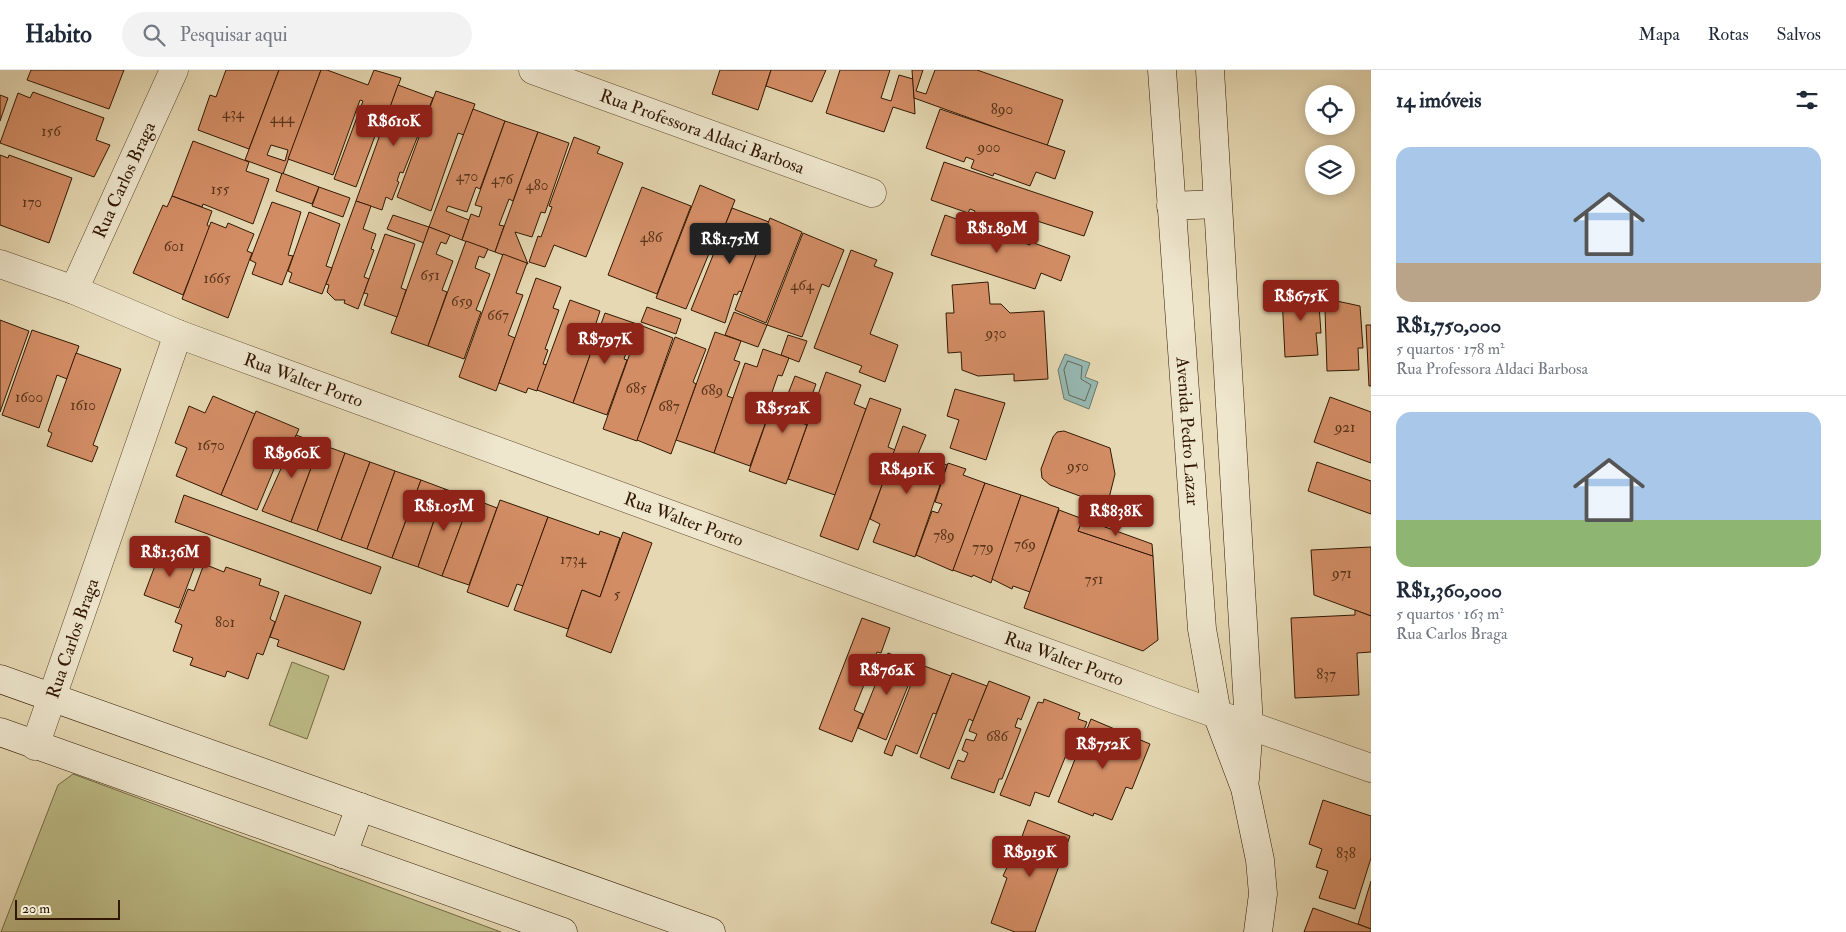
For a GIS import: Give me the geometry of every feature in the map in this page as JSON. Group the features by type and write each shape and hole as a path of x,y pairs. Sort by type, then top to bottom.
{"street":[{"name":"Rua Carlos Braga","path":"74,290 174,70"},
{"name":"Rua Professora Aldaci Barbosa","path":"534,70 872,193"},
{"name":"Avenida Pedro Lazar","path":"1162,70 1202,629 1217,714 1244,788 1260,860 1263,894 1262,917 1258,932"},
{"name":"Avenida Pedro Lazar","path":"1210,70 1249,724 1244,788"},
{"path":"1172,206 1217,204"},
{"name":"Rua Walter Porto","path":"0,264 74,290 178,334 1217,714 1371,768"},
{"name":"Rua Carlos Braga","path":"35,746 50,698 178,334"},
{"path":"0,679 711,932"},
{"path":"0,732 563,932"},
{"path":"343,854 360,807"}],"green space":[{"path":"292,662 329,676 307,739 269,725"},
{"path":"73,774 501,932 1,932 58,785"}],"water":[{"path":"1065,354 1090,363 1085,377 1098,382 1089,409 1064,399 1058,370"}],"building":[{"path":"31,70 124,70 109,109 27,80"},
{"path":"226,70 279,70 249,149 198,130 210,95 216,97"},
{"path":"279,70 321,70 283,174 245,160","holes":["271,145 288,150 285,161 267,155"]},
{"path":"321,70 327,70 368,85 374,70 401,78 379,137 375,136 356,187 334,179 363,101 360,100 333,175 288,159"},
{"path":"720,70 771,70 758,110 712,94"},
{"path":"771,70 826,70 812,102 766,86"},
{"path":"840,70 890,70 881,98 891,101 899,75 913,79 915,114 893,107 884,132 826,113"},
{"path":"912,70 923,70 916,91 926,94 935,70 977,70 1063,100 1047,146 914,98"},
{"path":"398,85 433,98 403,173 400,172 397,181 399,182 392,200 386,197 382,210 356,201"},
{"path":"436,91 475,104 464,135 458,133 431,211 397,197"},
{"path":"33,92 104,118 96,140 110,145 94,177 0,143 18,93 30,98"},
{"path":"0,95 8,98 0,121"},
{"path":"473,109 505,121 480,189 476,187 467,212 448,206 446,211 469,220 462,240 429,227"},
{"path":"940,109 1065,151 1055,179 1036,172 1030,186 994,173 993,176 971,168 974,160 966,157 964,162 926,148"},
{"path":"505,121 538,132 513,201 509,199 499,225 504,226 495,252 462,240 471,214 479,217 482,207 475,205"},
{"path":"538,132 569,143 545,213 541,212 532,237 515,232 528,264 495,252"},
{"path":"574,137 600,147 597,153 623,163 586,257 554,245 545,267 529,262 538,236 541,237 552,207 549,206"},
{"path":"193,141 249,162 246,171 269,179 253,224 203,204 202,207 172,196"},
{"path":"0,155 8,158 9,155 72,178 49,243 0,225"},
{"path":"944,162 1093,212 1084,236 1037,221 1031,239 972,221 975,211 970,209 968,213 931,200"},
{"path":"282,173 319,187 312,204 276,191"},
{"path":"700,185 735,200 717,246 713,244 686,309 656,298"},
{"path":"319,187 350,198 343,217 312,206"},
{"path":"642,187 691,206 657,294 608,275"},
{"path":"172,196 212,211 207,225 210,227 183,295 133,273 163,205 167,207"},
{"path":"356,201 371,206 363,229 376,234 371,249 374,250 364,277 369,279 358,309 344,303 345,300 335,300 327,292 329,285 326,284"},
{"path":"272,202 301,212 288,255 293,256 282,285 252,274 256,263 250,260"},
{"path":"732,208 769,222 742,292 739,291 737,295 734,294 725,323 691,310"},
{"path":"309,212 340,224 326,266 332,268 322,294 289,282 292,273 288,271"},
{"path":"393,215 429,227 424,243 387,229"},
{"path":"945,215 1030,245 1031,242 1070,256 1061,281 1041,273 1035,289 931,255"},
{"path":"770,218 802,232 766,323 735,310"},
{"path":"211,222 226,228 228,223 254,234 247,251 252,253 228,318 182,299"},
{"path":"429,227 450,235 446,244 441,242 436,254 453,261 442,290 447,292 428,346 391,333"},
{"path":"803,233 844,250 829,287 822,284 802,337 767,325"},
{"path":"385,234 415,244 401,288 406,290 397,317 364,305 368,294 364,293"},
{"path":"466,241 488,249 484,258 479,256 475,268 490,274 476,310 481,312 464,359 428,346"},
{"path":"851,250 877,260 874,266 893,273 870,334 898,345 885,382 859,372 862,366 814,348"},
{"path":"503,254 527,263 516,293 523,295 508,335 515,338 496,391 459,377"},
{"path":"536,278 561,287 553,308 559,310 545,349 548,350 543,364 547,365 537,391 528,388 526,393 499,383"},
{"path":"988,282 990,304 1001,304 1010,313 1044,311 1048,379 1014,381 1014,374 978,376 962,370 961,352 948,353 946,313 954,313 952,285"},
{"path":"1291,285 1318,291 1321,333 1316,333 1318,355 1285,357 1282,296 1291,295"},
{"path":"570,300 600,311 589,345 593,347 573,403 537,390"},
{"path":"1332,300 1360,306 1363,348 1358,348 1359,370 1327,371 1325,310 1333,310"},
{"path":"647,307 681,319 676,334 641,322"},
{"path":"734,312 767,325 758,347 725,335"},
{"path":"605,313 637,324 624,359 627,360 607,415 573,403"},
{"path":"0,320 29,331 0,412"},
{"path":"640,325 673,338 637,441 603,429"},
{"path":"1366,325 1371,325 1371,386 1369,386"},
{"path":"32,330 79,346 67,379 57,375 39,428 2,415"},
{"path":"715,332 741,341 734,360 740,362 727,396 733,398 714,453 676,440"},
{"path":"788,335 807,341 799,362 781,355"},
{"path":"675,337 706,349 693,382 696,384 671,454 637,440"},
{"path":"763,349 789,358 782,376 778,375 769,401 773,402 750,466 714,453 745,363 757,367"},
{"path":"76,353 121,369 93,445 98,447 92,462 47,446 52,433 48,431"},
{"path":"826,372 861,385 854,404 866,409 835,495 788,479"},
{"path":"795,376 816,384 802,423 807,425 786,484 749,471 772,405 782,409"},
{"path":"955,389 1005,403 986,460 950,448 959,420 947,416"},
{"path":"213,396 255,414 221,495 176,476 187,448 175,443 189,406 205,413"},
{"path":"1330,397 1371,412 1371,463 1314,442"},
{"path":"870,398 901,409 888,447 895,450 858,550 820,536"},
{"path":"256,411 299,429 285,460 279,457 257,510 221,495"},
{"path":"903,426 926,435 918,454 947,465 915,557 873,542 880,524 870,519"},
{"path":"1064,431 1110,448 1115,474 1107,506 1050,485 1042,478 1041,469 1053,437 1057,432"},
{"path":"296,435 320,444 291,522 262,511"},
{"path":"320,444 345,453 317,531 291,522"},
{"path":"345,453 370,462 341,540 317,531"},
{"path":"370,462 395,471 367,549 341,540"},
{"path":"1317,462 1371,481 1371,514 1308,491"},
{"path":"948,463 966,469 963,475 985,483 953,571 916,555 932,511 938,513 942,504 935,502"},
{"path":"395,471 421,480 392,558 367,549"},
{"path":"421,480 445,489 418,567 392,558"},
{"path":"985,483 1021,495 991,583 973,575 972,577 953,570"},
{"path":"445,489 471,498 442,576 418,567"},
{"path":"184,495 381,567 371,594 175,522"},
{"path":"1021,495 1059,508 1030,592 1013,586 1012,589 992,579"},
{"path":"471,498 497,508 469,585 442,576"},
{"path":"500,500 548,517 523,586 517,584 508,607 467,592"},
{"path":"1059,510 1083,519 1078,531 1153,556 1158,640 1143,651 1024,608"},
{"path":"548,517 599,535 600,531 620,538 600,597 582,590 568,629 514,610"},
{"path":"1083,519 1152,544 1153,556 1078,531"},
{"path":"623,532 652,543 611,653 566,636 582,590 600,597"},
{"path":"162,547 197,560 179,608 144,595"},
{"path":"1371,547 1371,616 1314,595 1311,550"},
{"path":"204,564 224,572 226,567 261,579 259,585 279,592 270,619 275,622 263,655 257,653 248,679 227,671 225,677 190,665 193,658 173,651 182,625 175,622 188,589 194,591"},
{"path":"285,595 361,622 344,670 277,646 279,640 270,637"},
{"path":"1355,610 1371,616 1371,652 1357,653 1359,695 1295,698 1291,618 1355,615"},
{"path":"862,618 890,628 881,653 877,652 854,710 863,714 852,742 819,729"},
{"path":"888,653 917,664 886,740 858,728"},
{"path":"919,664 951,676 936,714 933,713 917,754 896,745 892,756 884,753"},
{"path":"952,673 987,686 973,721 969,719 949,769 920,757"},
{"path":"989,681 1030,697 1021,720 1018,718 1015,727 1021,729 1002,779 999,779 994,793 951,778 958,760 964,762 968,753 962,750 966,739 974,741 977,734 969,731"},
{"path":"1044,699 1080,713 1078,719 1087,722 1080,740 1073,738 1049,797 1035,792 1030,806 1000,795 1038,702 1043,703"},
{"path":"1091,719 1150,744 1132,789 1126,787 1112,820 1094,813 1093,816 1058,802"},
{"path":"1323,800 1371,816 1371,858 1355,909 1319,898 1328,871 1316,867 1322,849 1309,844"},
{"path":"1028,820 1070,836 1035,932 1015,932 991,923 1007,878 1003,876 1009,863 1012,864"},
{"path":"1371,881 1371,929 1358,924"},
{"path":"1313,908 1371,929 1371,932 1304,932"}]}
